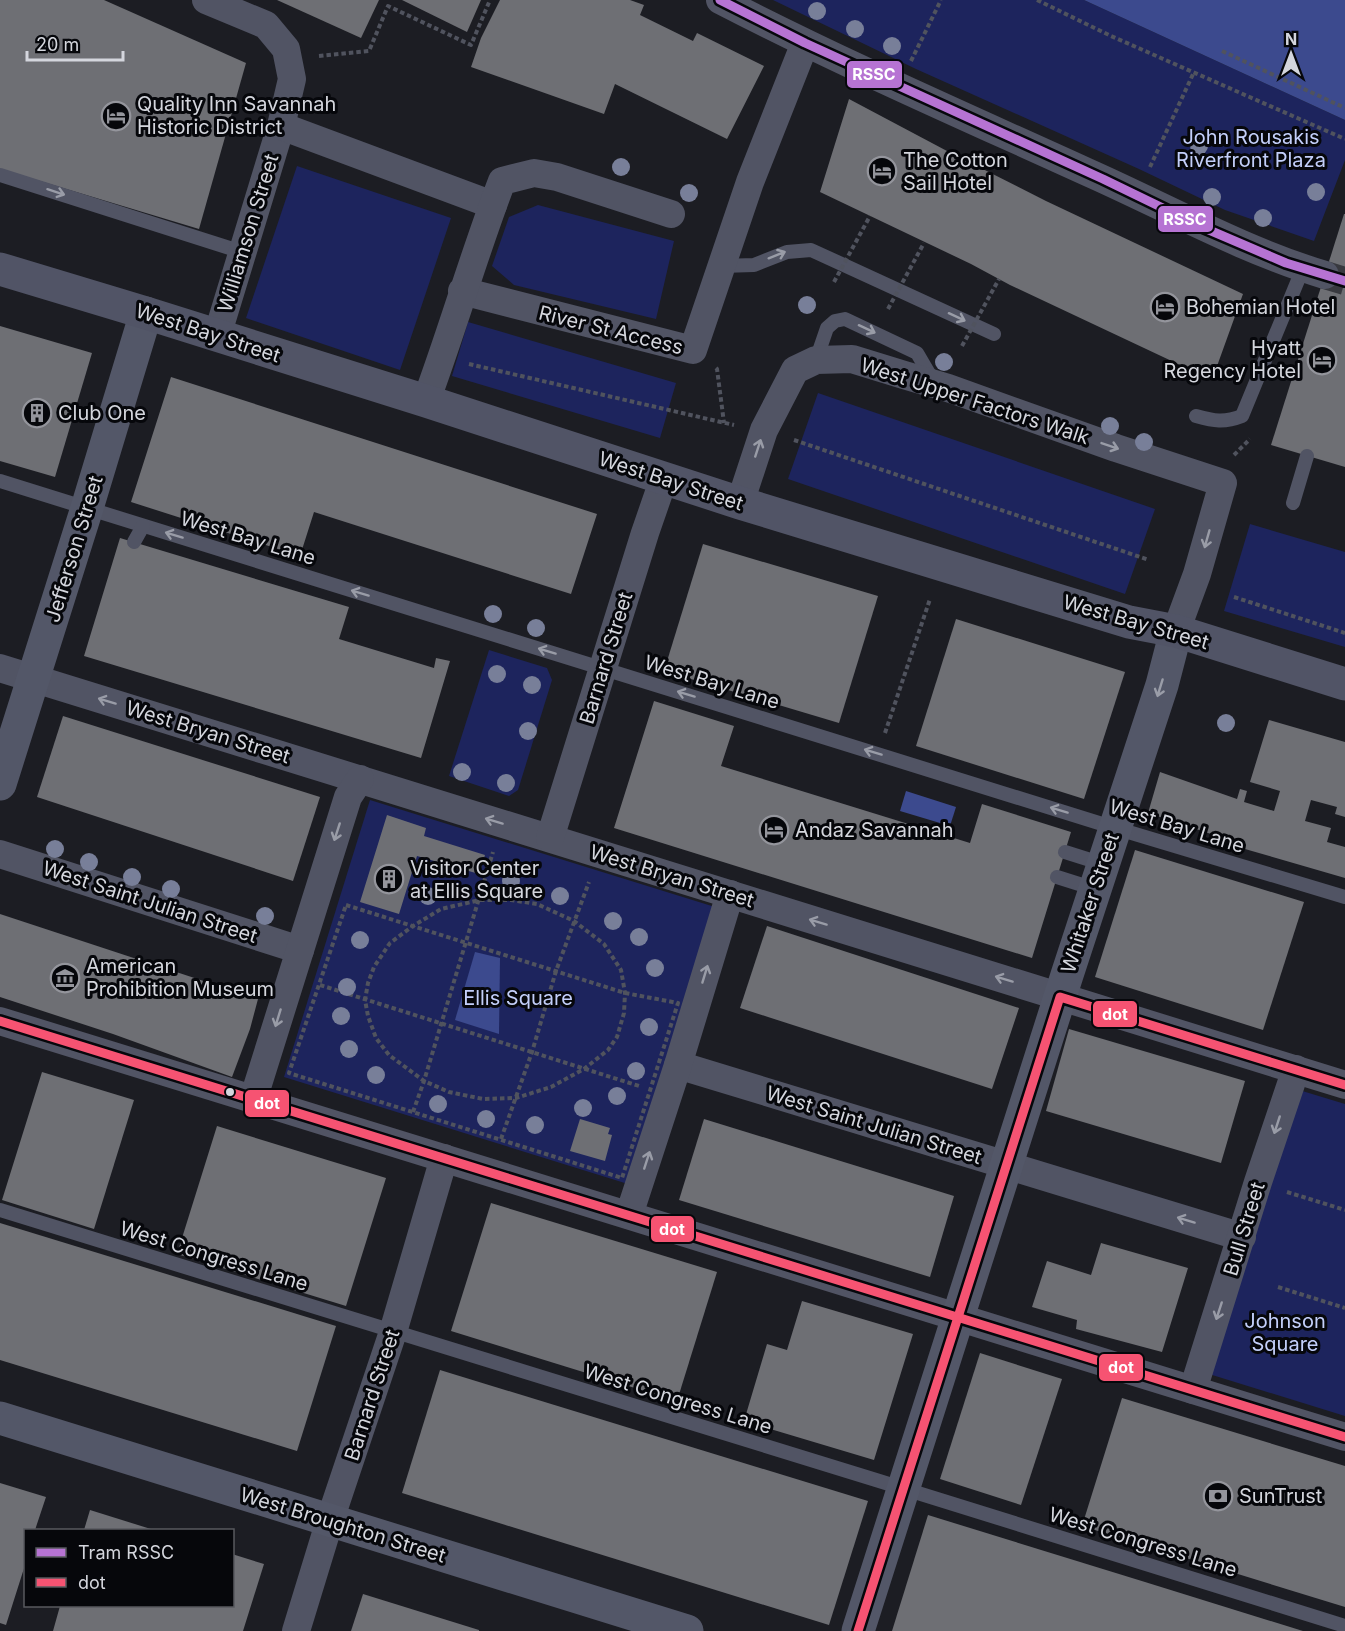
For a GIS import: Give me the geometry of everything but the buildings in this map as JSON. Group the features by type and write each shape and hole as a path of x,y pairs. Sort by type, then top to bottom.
{"main road":[{"name":"West Bay Street","path":"0,269 426,401 740,503 1129,622 1176,632 1345,684"}],"street":[{"name":"Williamson Street","path":"206,0 266,25 286,49 292,79 281,126 217,336"},
{"path":"720,0 805,43 1202,226 1286,263 1314,272"},
{"name":"River St Access","path":"462,291 693,350 750,182 805,43"},
{"path":"281,126 493,205"},
{"path":"426,401 443,355 462,291 502,181 534,173 557,177 671,214"},
{"name":"Jefferson Street","path":"0,784 146,313"},
{"name":"West Upper Factors Walk","path":"816,360 852,359 935,384 1223,483"},
{"path":"740,503 764,430 795,370 816,360"},
{"name":"Barnard Street","path":"550,838 664,478"},
{"name":"Whitaker Street","path":"858,1631 1060,996 1162,685 1176,632 1197,574 1223,483"},
{"name":"West Bryan Street","path":"0,668 1345,1084"},
{"path":"253,1100 348,797 360,779"},
{"name":"West Saint Julian Street","path":"0,854 300,950"},
{"path":"629,1215 730,894"},
{"path":"0,1021 1345,1437"},
{"name":"West Saint Julian Street","path":"678,1065 1242,1237"},
{"name":"Bull Street","path":"1193,1390 1296,1069"},
{"name":"Barnard Street","path":"296,1631 330,1520 393,1332 444,1158"},
{"name":"West Broughton Street","path":"0,1418 687,1631"}],"lane":[{"path":"0,175 242,252"},
{"path":"721,266 754,265 787,252 811,250 994,334"},
{"path":"1196,416 1215,421 1231,420 1242,416 1314,272"},
{"path":"816,360 827,328 835,321 845,319 917,352 935,384"},
{"path":"1293,503 1307,456"},
{"name":"West Bay Lane","path":"0,481 1115,828 1345,897"},
{"path":"134,542 143,526"},
{"path":"1065,852 1099,876"},
{"path":"1057,877 1099,876"},
{"name":"West Congress Lane","path":"0,1210 1345,1626"}],"path":[{"path":"288,59 369,51 388,6 471,45 490,0"},
{"path":"909,66 941,0"},
{"path":"1037,0 1112,36 1345,139"},
{"path":"1222,51 1345,108"},
{"path":"1138,195 1194,72"},
{"path":"834,282 870,216"},
{"path":"888,309 924,243"},
{"path":"962,346 999,279"},
{"path":"460,362 724,423 717,369"},
{"path":"764,430 1149,560"},
{"path":"1234,597 1345,633"},
{"path":"878,754 930,599"},
{"path":"413,1112 480,900 495,844"},
{"path":"501,1139 532,1052 556,971 592,875"},
{"path":"480,900 511,900 537,904 574,921 604,944 621,970 625,993 624,1013 617,1037 608,1050 584,1069 551,1087 516,1098 483,1099 449,1092 424,1081 389,1055 376,1038 365,1000 374,967 390,943 441,909 480,900"},
{"path":"346,905 465,942 625,993 678,1003 622,1178 289,1073 346,905"},
{"path":"319,985 651,1089"},
{"path":"1278,1189 1345,1210"},
{"path":"1278,1287 1345,1308"}],"green space":[{"name":"John Rousakis Riverfront Plaza","path":"773,0 1084,0 1345,120 1345,160 1314,241 1225,210 916,69"},
{"path":"297,166 451,218 400,370 246,318"},
{"path":"538,205 674,241 656,319 514,285 492,266 509,217"},
{"path":"468,322 676,383 660,438 452,376"},
{"path":"818,393 1155,509 1125,594 788,479"},
{"path":"1250,524 1345,552 1345,647 1224,611"},
{"path":"489,650 547,668 552,680 518,790 509,796 449,776"},
{"name":"Ellis Square","path":"370,800 715,907 628,1184 284,1077"},
{"name":"Johnson Square","path":"1299,1090 1345,1104 1345,1416 1209,1374"}],"water":[{"path":"1084,0 1345,0 1345,120"},
{"path":"906,791 956,807 950,826 900,811"},
{"path":"475,952 500,958 499,1034 455,1020"}],"tunnel":[{"path":"1325,275 1345,281"}],"tram line":[{"name":"RSSC","path":"720,0 805,43 1103,179 1202,227 1286,263 1345,281"}],"transit line":[{"name":"dot","path":"858,1631 1060,997 1345,1085"},
{"name":"dot","path":"0,1021 1345,1437"}],"place":[{"name":"Quality Inn Savannah Historic District","path":"116,116"},
{"name":"The Cotton Sail Hotel","path":"882,171"},
{"name":"Bohemian Hotel","path":"1165,307"},
{"name":"Hyatt Regency Hotel","path":"1322,360"},
{"name":"Club One","path":"37,413"},
{"name":"Andaz Savannah","path":"774,830"},
{"name":"Visitor Center at Ellis Square","path":"389,879"},
{"name":"American Prohibition Museum","path":"65,978"},
{"name":"SunTrust","path":"1218,1496"}]}
